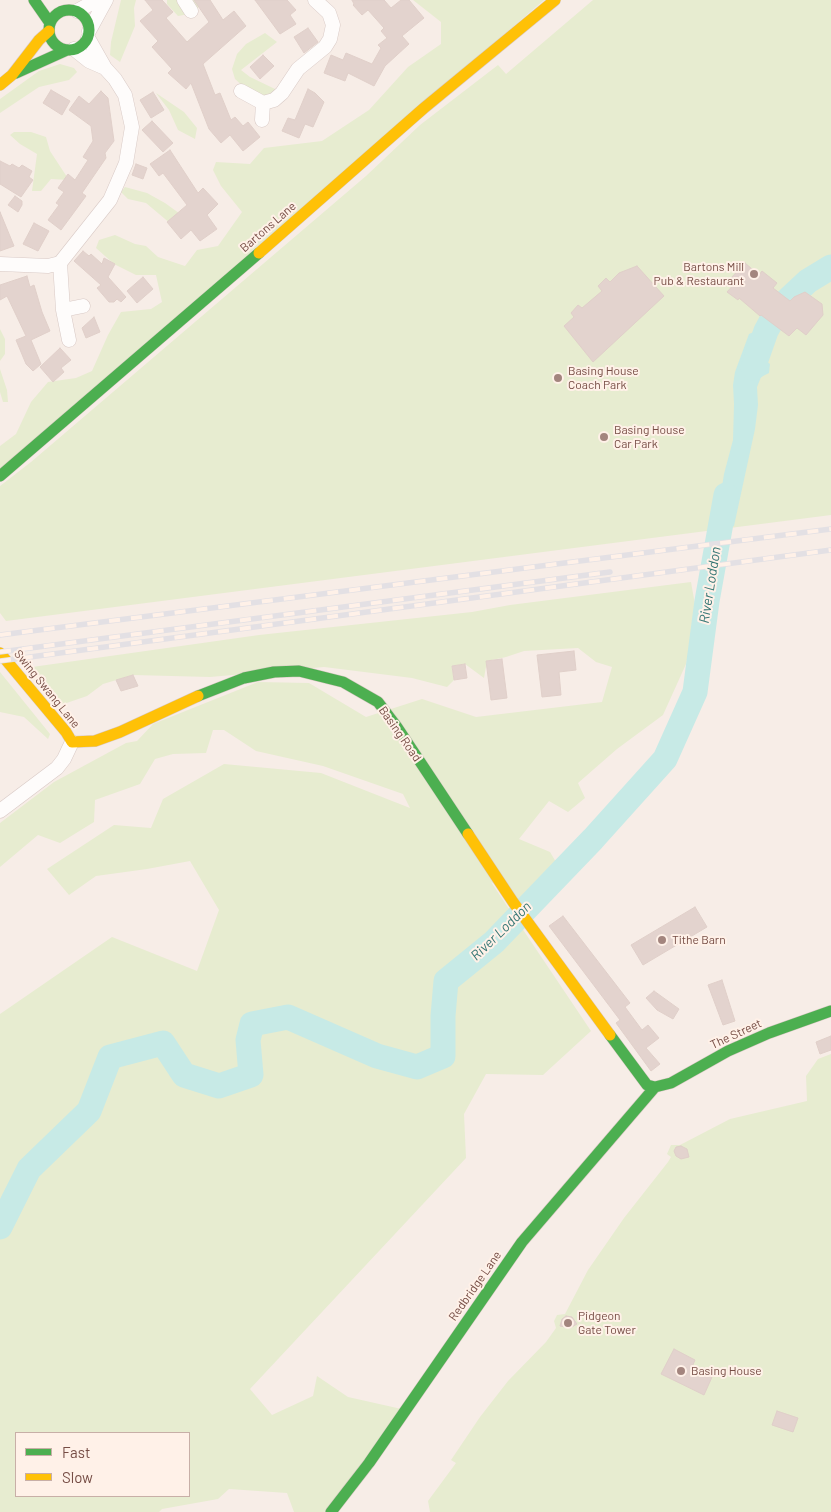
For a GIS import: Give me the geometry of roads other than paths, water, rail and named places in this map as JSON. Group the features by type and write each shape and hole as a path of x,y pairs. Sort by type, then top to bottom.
{"street":[{"path":"34,0 49,27 55,43 59,47 70,50 105,68"},
{"path":"0,264 48,266 60,263 110,200 126,163 132,127 125,95 120,85 105,68 89,34 89,24 86,19 52,0"},
{"path":"0,85 12,75 49,27 55,15 71,11 97,0"},
{"path":"12,75 82,46 106,0"},
{"path":"241,91 263,103 274,100 282,93 298,69 325,48 330,39 332,25 329,13 314,0"},
{"name":"Bartons Lane","path":"0,476 220,288 424,108 555,0"},
{"path":"262,120 263,103"},
{"path":"60,263 63,310 69,340"},
{"path":"63,310 83,306"},
{"name":"Swing Swang Lane","path":"0,653 66,732 72,742"},
{"name":"Basing Road","path":"72,742 95,741 244,678 274,672 300,671 343,682 378,702 390,717 530,926 642,1080 647,1085 655,1087"},
{"path":"0,811 57,768 64,759 72,742"},
{"name":"The Street","path":"655,1087 671,1083 728,1051 769,1033 831,1011"},
{"name":"Redbridge Lane","path":"331,1512 369,1463 522,1242 655,1087"}],"water":[{"path":"754,332 760,333 765,339 766,361 770,364 769,373 761,377 757,387 758,405 755,429 734,526 715,530 724,474 733,440 733,385 735,372 749,334"}],"waterway":[{"name":"River Loddon","path":"753,368 766,331 778,309 808,281 831,267"},
{"name":"River Loddon","path":"0,1227 29,1169 89,1111 110,1057 163,1043 184,1075 219,1086 251,1075 248,1040 252,1024 288,1017 377,1056 417,1067 443,1056 443,1016 446,981 494,942 593,839 665,759 695,692 707,601 726,495"}],"railway":[{"path":"0,635 831,529"},
{"path":"0,661 831,550"},
{"path":"0,652 610,572"}],"place":[{"name":"Bartons Mill Pub & Restaurant","path":"754,274"},
{"name":"Basing House Coach Park","path":"558,378"},
{"name":"Basing House Car Park","path":"604,437"},
{"name":"Tithe Barn","path":"662,940"},
{"name":"Pidgeon Gate Tower","path":"568,1323"},
{"name":"Basing House","path":"681,1371"}]}
